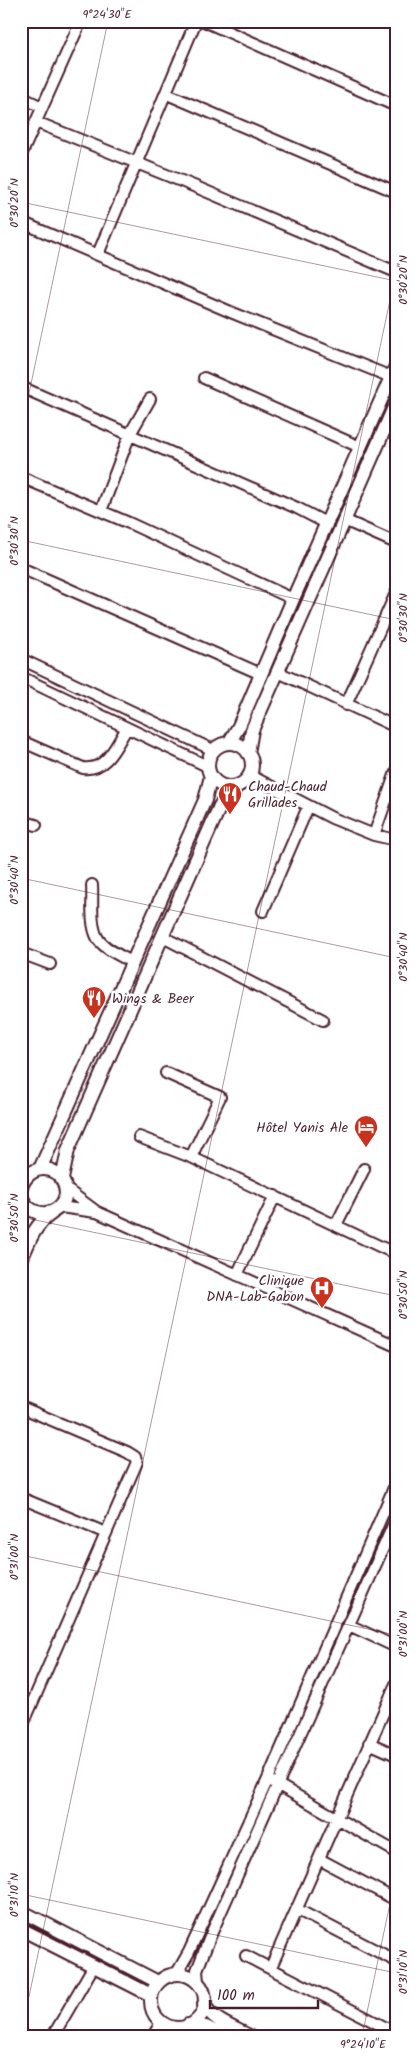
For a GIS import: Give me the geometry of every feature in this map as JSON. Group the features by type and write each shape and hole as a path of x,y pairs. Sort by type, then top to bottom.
{"main road":[{"path":"229,743 239,726 393,371"},
{"path":"248,753 252,730 396,403"},
{"path":"21,1260 34,1230 42,1219 56,1210 65,1199 64,1184 68,1150 220,806 249,775 252,764 248,753 240,745 222,744 213,750 208,758 209,771 205,800 40,1169"},
{"path":"209,771 222,786 237,786"},
{"path":"21,1187 28,1175 40,1169 52,1171 64,1184"},
{"path":"22,1204 38,1213 56,1210"},
{"path":"21,1911 158,1982"},
{"path":"21,1929 151,1995"},
{"path":"224,2036 206,2027 188,2025 177,2028 161,2023 152,2011 151,1995 158,1982 163,1977 177,1973 188,1976 198,1982 203,1990 204,2004 208,2012 249,2036"},
{"path":"188,2025 200,2016 204,2004"}],"street":[{"path":"21,155 81,21"},
{"path":"98,254 167,94 196,21"},
{"path":"204,21 396,106"},
{"path":"167,94 396,192"},
{"path":"21,97 42,107"},
{"path":"36,122 396,272"},
{"path":"21,222 233,313 393,371"},
{"path":"204,378 360,447"},
{"path":"21,387 297,508 326,523"},
{"path":"102,511 130,434 150,399"},
{"path":"21,477 102,511 293,599"},
{"path":"344,520 396,543"},
{"path":"21,568 261,674"},
{"path":"346,705 396,594"},
{"path":"21,659 213,750"},
{"path":"278,672 396,727"},
{"path":"21,677 127,728 209,771"},
{"path":"21,741 89,769 107,760 127,728"},
{"path":"374,834 395,774"},
{"path":"249,775 308,807 374,834 396,840"},
{"path":"263,911 308,807"},
{"path":"21,821 36,825"},
{"path":"92,885 93,918 97,938 111,950 133,963"},
{"path":"163,936 323,1020"},
{"path":"21,953 50,964"},
{"path":"166,1073 220,1097 191,1157"},
{"path":"139,1137 191,1157 396,1254"},
{"path":"336,1226 364,1169"},
{"path":"64,1184 97,1212 396,1346"},
{"path":"237,1275 275,1196"},
{"path":"56,1210 97,1212"},
{"path":"21,1729 137,1462 134,1457 23,1411"},
{"path":"177,1973 193,1943 268,1779 396,1484"},
{"path":"21,1498 106,1533"},
{"path":"198,1982 197,1970 212,1932 396,1520"},
{"path":"349,1625 396,1646"},
{"path":"271,1967 298,1910 396,1684"},
{"path":"369,1743 396,1755"},
{"path":"268,1779 396,1852"},
{"path":"319,1858 396,1900"},
{"path":"298,1910 396,1961"},
{"path":"246,1956 271,1967 396,2033"},
{"path":"53,2036 93,1967"},
{"path":"153,2036 161,2023"}],"place":[{"name":"Chaud-Chaud Grillades","path":"230,815"},
{"name":"Wings & Beer","path":"94,1019"},
{"name":"Hôtel Yanis Ale","path":"366,1148"},
{"name":"Clinique DNA-Lab-Gabon","path":"322,1309"}]}
